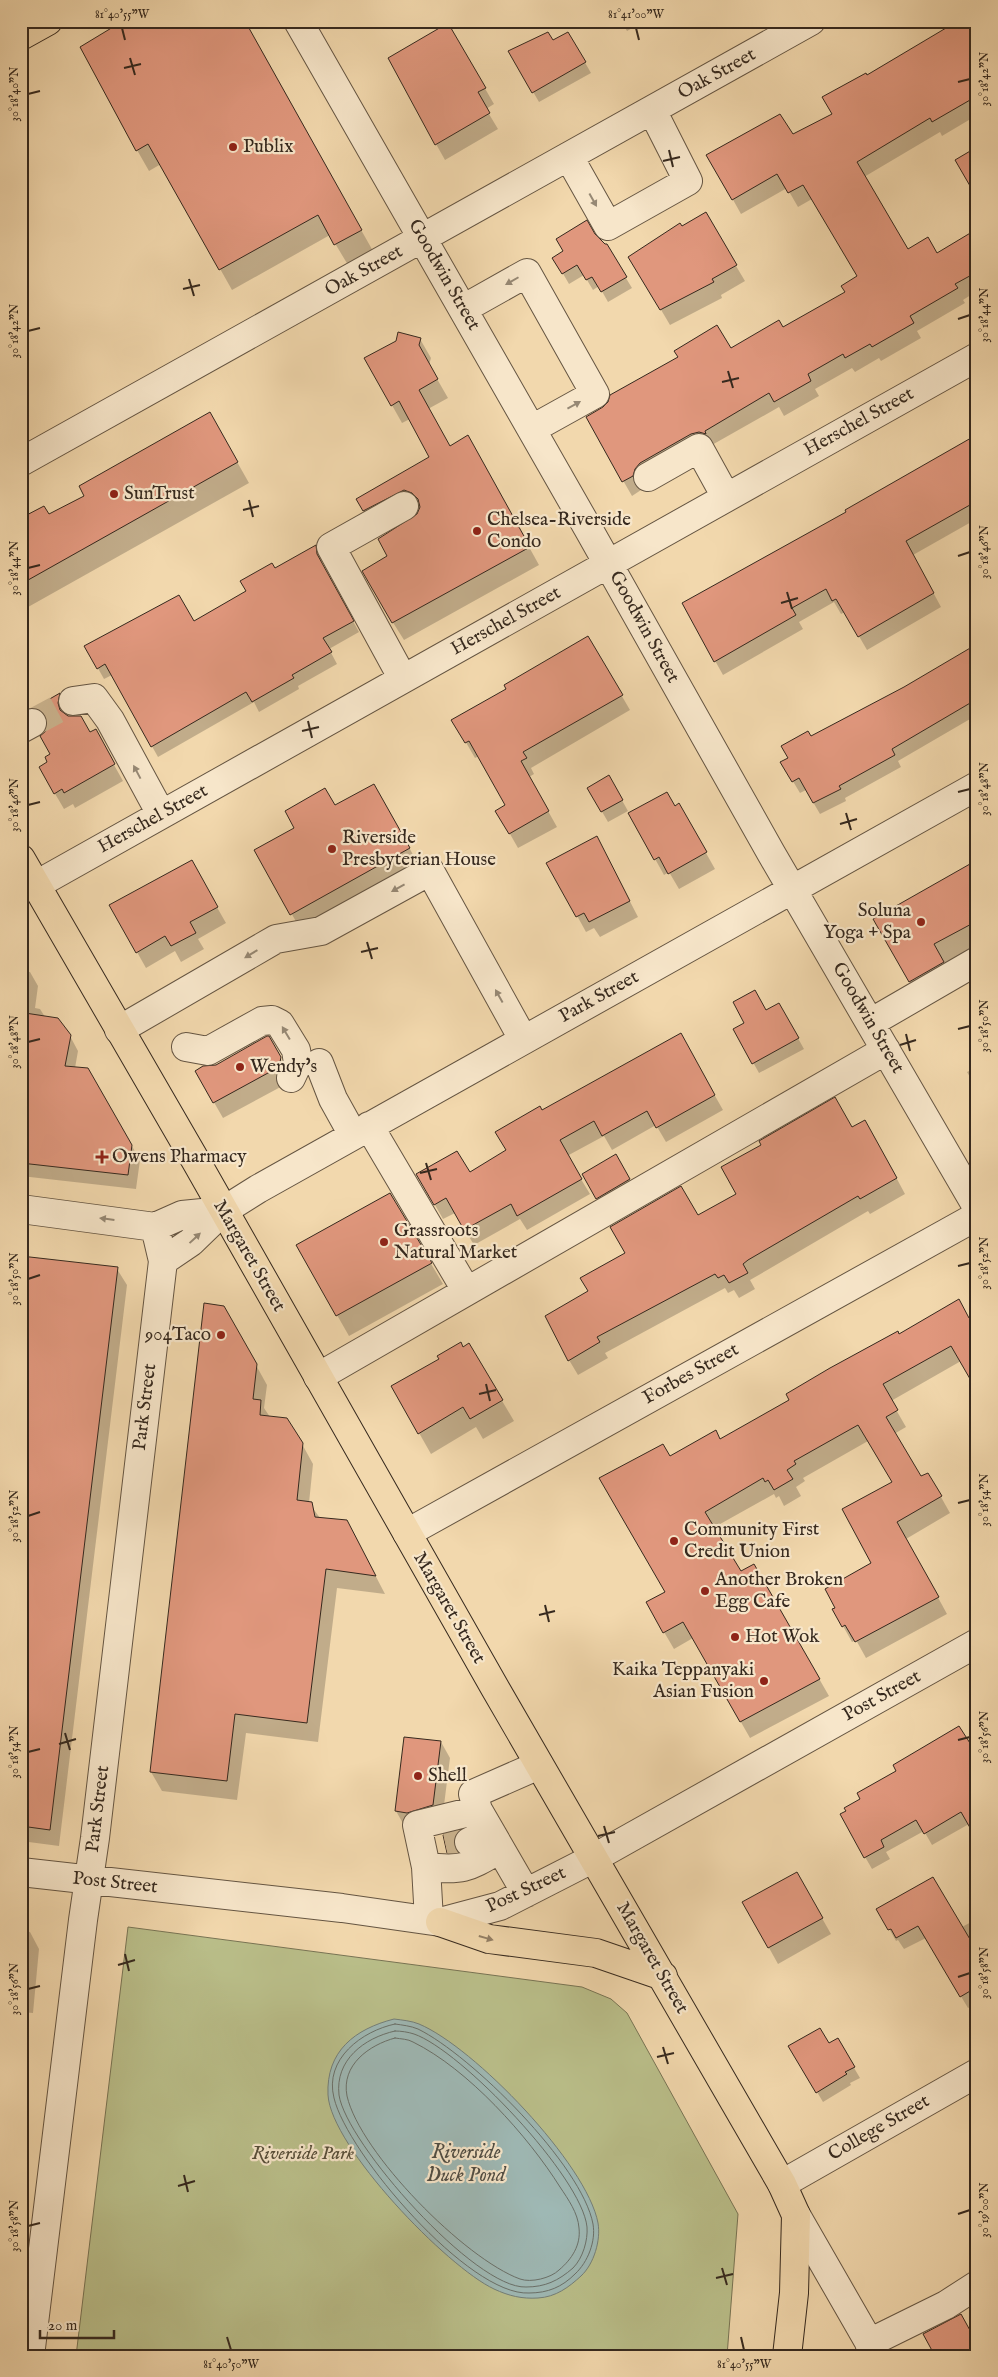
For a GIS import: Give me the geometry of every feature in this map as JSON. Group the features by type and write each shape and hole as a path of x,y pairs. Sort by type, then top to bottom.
{"main road":[{"path":"21,36 48,21"},
{"name":"Margaret Street","path":"21,859 782,2184 796,2215"},
{"path":"434,1921 489,1940 596,1953 663,1976"},
{"path":"787,2356 794,2294 796,2215"}],"street":[{"name":"Goodwin Street","path":"298,21 793,889 977,1207"},
{"name":"Oak Street","path":"21,462 811,21"},
{"path":"569,157 608,226 688,181 652,110"},
{"path":"463,309 527,273 595,394 532,429"},
{"name":"Herschel Street","path":"36,886 161,814 977,357"},
{"path":"648,477 699,448 726,497"},
{"path":"403,679 331,547 404,506"},
{"path":"73,701 94,698 110,720 161,814"},
{"name":"Park Street","path":"163,1262 191,1242 223,1211 523,1039 977,786"},
{"path":"119,1030 276,939 321,930 430,871 523,1039"},
{"path":"870,1023 977,960"},
{"path":"186,1046 208,1051 262,1021 272,1020 280,1024 296,1050 298,1064 291,1078"},
{"path":"318,1377 466,1290 886,1050"},
{"path":"319,1062 333,1099 361,1131 466,1290"},
{"path":"21,1209 156,1226"},
{"name":"Park Street","path":"30,2356 163,1262 156,1226 182,1215 223,1211"},
{"name":"Forbes Street","path":"407,1533 977,1216"},
{"name":"Post Street","path":"21,1872 333,1907 434,1921 500,1906 594,1858 977,1643"},
{"path":"434,1921 462,1842 473,1794 540,1765"},
{"path":"462,1842 526,1893"},
{"name":"College Street","path":"782,2184 977,2073"},
{"name":"Margaret Street","path":"796,2215 873,2349"},
{"path":"873,2349 977,2285"}],"green space":[{"name":"Riverside Park","path":"128,1927 582,1987 611,1999 627,2013 738,2214 727,2356 76,2356"}],"water":[{"name":"Riverside Duck Pond","path":"394,2019 419,2024 469,2056 525,2110 551,2140 573,2170 589,2198 599,2230 596,2251 590,2265 567,2288 545,2297 521,2297 494,2289 473,2276 422,2232 369,2173 349,2144 334,2117 328,2095 332,2066 338,2054 355,2036 380,2023"}],"building":[{"name":"Publix","path":"123,21 245,21 362,230 334,245 318,215 219,270 148,144 136,151 80,47"},
{"path":"942,21 977,21 977,96 932,122 930,118 857,162 908,249 928,237 937,253 977,229 977,272 955,284 958,288 910,316 914,323 872,347 870,344 845,358 843,354 808,374 811,381 774,402 769,393 705,431 706,434 699,432 691,434 640,463 635,469 633,476 622,482 586,417 603,407 608,402 610,395 678,357 674,351 717,325 731,348 779,320 783,327 845,292 841,286 857,276 803,185 788,193 777,174 732,200 706,155 780,114 793,134 832,114 822,97 866,73 867,75 946,28"},
{"path":"448,23 486,88 478,92 490,113 435,145 388,58"},
{"path":"548,32 553,40 568,32 586,62 532,93 508,51"},
{"path":"977,147 977,198 955,160"},
{"path":"706,212 737,265 712,279 714,282 660,310 628,257 680,223 682,226"},
{"path":"587,220 595,234 607,244 627,277 601,292 592,277 586,280 577,265 562,274 552,258 563,251 556,239"},
{"name":"Chelsea-Riverside Condo","path":"398,332 421,338 419,345 438,379 419,390 450,446 468,435 530,547 392,623 362,571 387,556 378,539 417,514 420,507 418,499 412,493 404,490 363,511 356,499 429,457 399,401 391,406 364,358 396,341"},
{"path":"210,412 238,462 21,584 21,518 44,506 49,514 84,496 79,486"},
{"path":"971,438 977,448 977,501 906,541 934,593 858,637 836,599 832,601 826,589 792,608 796,615 714,662 682,603 846,512 845,510"},
{"path":"316,545 317,554 354,621 323,638 332,652 292,675 294,678 252,702 246,692 151,747 105,664 97,669 84,646 179,595 194,621 246,591 240,581 272,563 275,568"},
{"path":"588,636 623,695 523,752 527,758 521,761 549,811 509,834 495,811 505,805 469,741 465,743 451,720 506,689 504,685"},
{"path":"977,644 977,699 892,749 895,755 839,786 841,789 813,803 799,778 792,782 780,762 788,758 781,746 808,731 811,736 904,687"},
{"path":"60,693 58,703 60,710 68,716 81,716 90,732 96,729 115,764 64,793 62,789 54,794 39,767 47,762 45,757 50,754 40,736 46,731 48,723 41,710 34,708"},
{"path":"609,775 623,800 601,812 587,788"},
{"name":"Riverside Presbyterian House","path":"374,784 410,848 290,915 254,850 294,828 285,811 325,788 335,805"},
{"path":"667,792 675,806 679,803 707,852 668,874 659,857 654,860 628,813"},
{"path":"597,836 630,901 589,922 584,913 576,917 546,863"},
{"path":"192,860 218,907 190,922 196,933 171,946 165,936 136,953 109,905"},
{"path":"977,860 977,921 934,944 944,962 909,982 873,919"},
{"path":"755,990 766,1010 779,1003 799,1038 752,1064 733,1029 744,1023 733,1002"},
{"path":"25,1013 58,1018 71,1035 65,1066 88,1068 132,1145 128,1175 21,1163 21,1033"},
{"path":"681,1033 715,1095 656,1128 647,1111 602,1136 594,1121 560,1140 582,1179 517,1216 511,1204 464,1230 446,1198 434,1205 416,1174 457,1151 470,1172 506,1150 495,1132 540,1106 542,1110"},
{"name":"Wendy's","path":"269,1036 281,1057 279,1067 213,1103 195,1071 203,1066 216,1065"},
{"path":"835,1097 852,1127 865,1120 897,1178 860,1199 858,1196 748,1260 743,1264 748,1273 729,1283 724,1275 718,1278 715,1274 597,1337 600,1342 568,1361 545,1316 588,1291 580,1278 625,1253 610,1227 681,1186 698,1215 736,1194 721,1167 761,1145 759,1141"},
{"path":"616,1154 630,1179 596,1199 582,1174"},
{"path":"390,1193 432,1263 336,1316 296,1245"},
{"path":"21,1256 118,1267 50,1830 21,1826"},
{"path":"959,1299 969,1318 977,1314 977,1391 951,1346 883,1384 898,1410 886,1417 921,1476 928,1473 942,1496 897,1522 939,1597 855,1642 845,1625 842,1627 832,1609 835,1608 825,1589 871,1563 842,1509 892,1482 858,1425 794,1461 796,1464 787,1470 793,1479 774,1490 768,1480 765,1482 763,1478 705,1512 741,1571 754,1564 820,1679 740,1722 683,1622 663,1633 646,1602 665,1592 599,1478 663,1444 670,1456 716,1430 720,1439 789,1400 786,1394 830,1368 898,1331 899,1334"},
{"path":"204,1303 224,1306 257,1364 253,1399 261,1400 260,1415 287,1418 303,1443 297,1500 312,1502 315,1517 347,1520 376,1576 326,1569 307,1723 235,1714 227,1781 150,1772"},
{"path":"461,1342 463,1347 469,1343 503,1400 470,1419 463,1407 418,1434 391,1386 439,1359 437,1356"},
{"path":"959,1726 977,1754 977,1840 961,1812 924,1834 916,1820 881,1840 884,1847 864,1858 840,1814 846,1811 844,1808 860,1799 857,1793 896,1771 893,1765"},
{"name":"Shell","path":"404,1737 441,1741 433,1805 407,1813 395,1811"},
{"path":"459,1831 453,1841 458,1852 447,1853 443,1835"},
{"path":"797,1872 823,1918 768,1948 742,1902"},
{"path":"933,1877 977,1951 977,1987 960,1997 918,1926 896,1938 891,1929 888,1930 876,1909"},
{"path":"820,2028 829,2043 838,2038 855,2067 816,2093 788,2046"},
{"path":"961,2314 977,2343 977,2356 935,2356 923,2334"}],"tunnel":[{"path":"32,723 73,701"},
{"path":"446,1847 469,1842"}],"place":[{"name":"Publix","path":"233,147"},
{"name":"SunTrust","path":"114,494"},
{"name":"Chelsea-Riverside Condo","path":"477,531"},
{"name":"Riverside Presbyterian House","path":"332,849"},
{"name":"Soluna Yoga + Spa","path":"921,922"},
{"name":"Wendy's","path":"240,1067"},
{"name":"Owens Pharmacy","path":"102,1157"},
{"name":"Grassroots Natural Market","path":"384,1242"},
{"name":"904Taco","path":"221,1335"},
{"name":"Community First Credit Union","path":"674,1541"},
{"name":"Another Broken Egg Cafe","path":"705,1591"},
{"name":"Hot Wok","path":"735,1637"},
{"name":"Kaika Teppanyaki Asian Fusion","path":"764,1681"},
{"name":"Shell","path":"418,1776"}]}
